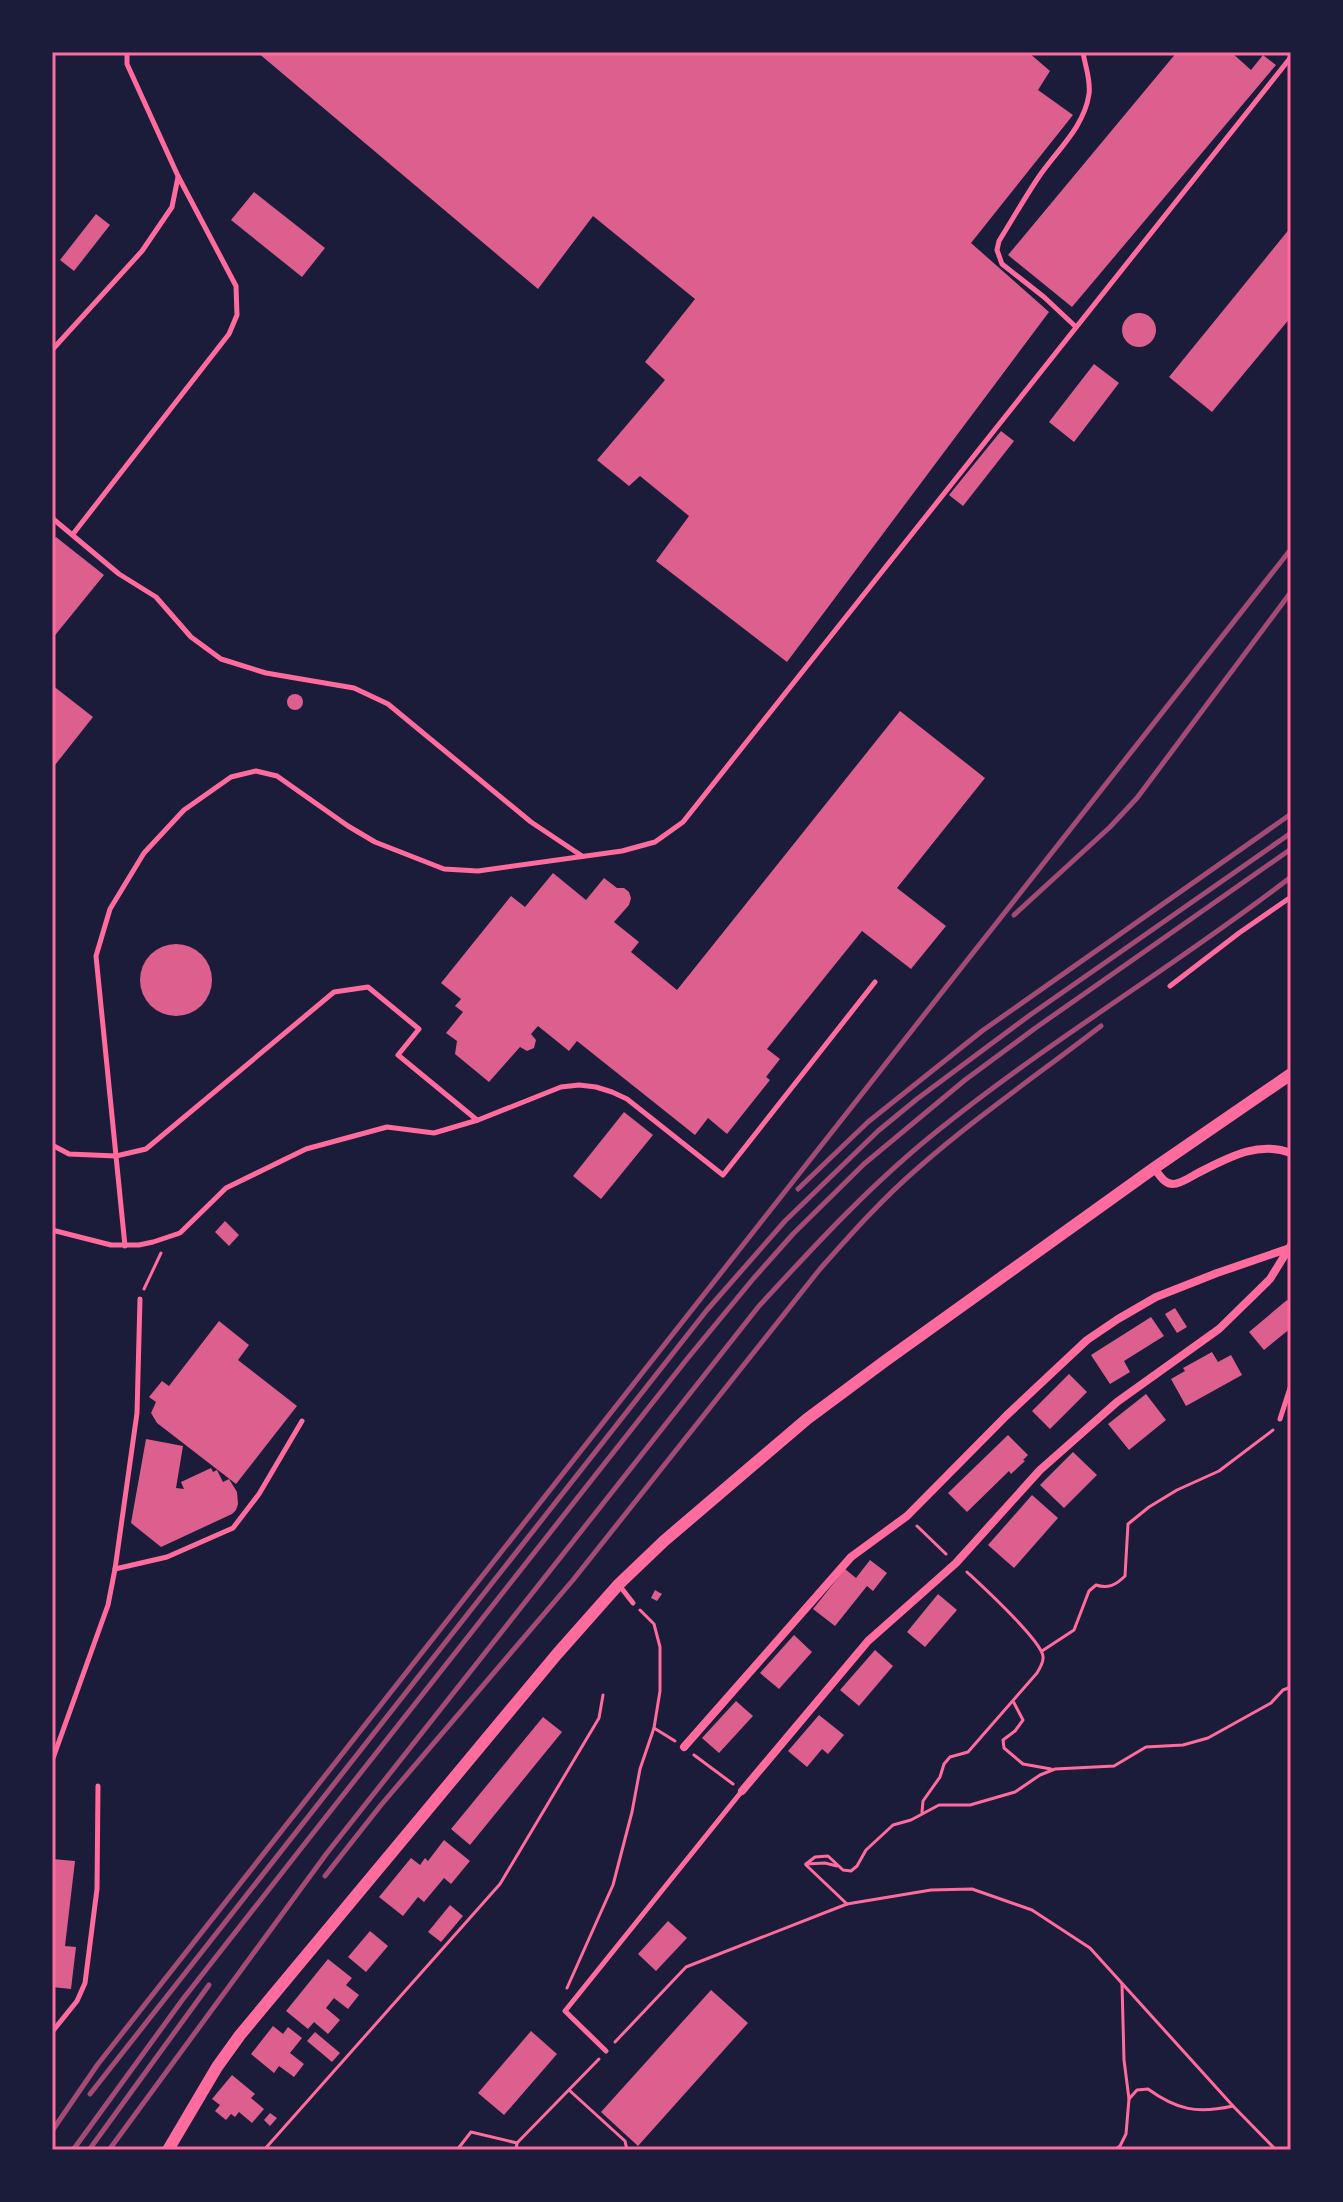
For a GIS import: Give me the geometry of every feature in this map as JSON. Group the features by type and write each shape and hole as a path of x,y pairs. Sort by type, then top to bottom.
{"street":[{"path":"168,2150 217,2067 240,2035 547,1666 619,1584 675,1530 807,1419 1154,1168 1291,1074"},
{"path":"1154,1168 1164,1181 1172,1184 1251,1149 1278,1148 1291,1153"},
{"path":"684,1747 851,1557 907,1516 1087,1340 1156,1297 1289,1247"},
{"path":"742,1791 868,1641 956,1563 1040,1470 1117,1402 1219,1329 1270,1279 1289,1247"}],"lane":[{"path":"73,534 229,334 237,315 236,286 178,176 127,64 127,52"},
{"path":"1076,327 1002,264 997,250 999,241 1040,175 1069,140 1083,113 1089,82 1083,52"},
{"path":"125,1246 96,956 110,909 144,853 184,810 231,777 256,771 277,776 375,842 444,869 478,871 622,851 655,842 683,822 1291,57"},
{"path":"52,350 142,251 172,207 178,176"},
{"path":"52,518 119,574 156,597 191,637 221,659 266,673 354,688 388,704 531,822 583,856"},
{"path":"1170,986 1291,897"},
{"path":"52,1230 96,1243 125,1246 167,1238 180,1233 226,1188 306,1149 387,1127 434,1133 478,1120 561,1087 579,1085 596,1087 627,1099 723,1175 875,982"},
{"path":"52,1145 69,1154 116,1156 146,1149 334,992 368,987 419,1029 398,1055 478,1120"},
{"path":"52,1761 108,1605 115,1569 137,1413 140,1299"},
{"path":"1280,1419 1291,1385"},
{"path":"115,1569 167,1557 233,1528 259,1494 302,1421"},
{"path":"619,1584 633,1603"},
{"path":"53,2028 77,2001 85,1983 97,1889 98,1786"},
{"path":"606,2051 565,2011 742,1791"}],"path":[{"path":"140,1299 167,1238"},
{"path":"1042,1651 1074,1630 1089,1591 1096,1585 1105,1588 1119,1583 1125,1576 1128,1524 1177,1490 1219,1471 1273,1430 1280,1419"},
{"path":"907,1516 950,1557"},
{"path":"922,1812 923,1801 940,1777 944,1764 950,1757 968,1752 1037,1673 1043,1661 1042,1651 981,1585"},
{"path":"565,2011 568,1983 613,1885 640,1769 654,1728 660,1691 660,1647 654,1624 633,1603"},
{"path":"1013,1701 1023,1720 1003,1740 1004,1748 1023,1764 1055,1769 1114,1766 1146,1747 1183,1745 1208,1738 1271,1703 1283,1690 1291,1687"},
{"path":"264,2150 500,1884 599,1718 603,1695"},
{"path":"654,1728 742,1791"},
{"path":"847,1904 806,1864 815,1857 828,1856 843,1870 851,1871 866,1850 893,1825 911,1820 939,1805 970,1805 1015,1792 1055,1769"},
{"path":"516,2150 517,2143 686,1967 847,1904 931,1890 972,1889 1032,1910 1090,1948 1276,2150"},
{"path":"1114,2150 1122,2148 1129,2099 1124,2060 1122,1984"},
{"path":"1129,2099 1137,2090 1148,2089 1167,2103 1183,2109 1210,2111 1233,2106"},
{"path":"569,2090 625,2141 627,2150"},
{"path":"457,2150 471,2132 517,2143"}],"building":[{"path":"257,52 1028,52 1050,71 1038,90 1073,115 971,243 1049,312 787,662 656,561 689,516 640,476 629,486 597,460 665,380 645,362 695,299 593,216 538,289"},
{"path":"1177,52 1231,52 1251,70 1263,55 1276,65 1072,307 1008,255"},
{"path":"254,192 325,248 302,277 231,220"},
{"path":"96,214 110,225 74,271 60,260"},
{"path":"1291,227 1291,317 1212,412 1169,377"},
{"path":"1139,313 1151,318 1156,330 1151,342 1139,347 1127,342 1122,330 1127,318"},
{"path":"1094,364 1119,383 1074,442 1049,422"},
{"path":"1001,431 1014,441 963,506 949,495"},
{"path":"56,537 104,575 52,639 52,541"},
{"path":"52,685 93,717 55,765 52,763"},
{"path":"295,694 301,696 301,708 295,710 289,708 287,702 289,696"},
{"path":"900,711 985,778 897,888 946,926 911,969 862,931 767,1049 780,1059 766,1077 770,1080 727,1134 708,1118 695,1135 577,1041 569,1051 538,1026 531,1034 536,1040 534,1048 527,1051 520,1047 489,1082 455,1054 457,1041 446,1033 463,1012 455,1006 461,999 441,983 511,896 525,907 553,873 586,900 604,878 617,888 624,888 631,898 629,905 614,922 639,942 631,952 677,990"},
{"path":"183,944 202,954 210,966 210,994 202,1006 190,1014 169,1016 150,1006 142,994 140,973 150,954 162,946"},
{"path":"624,1112 653,1135 601,1199 573,1176"},
{"path":"225,1221 239,1235 229,1246 215,1232"},
{"path":"1287,1300 1291,1305 1291,1328 1264,1350 1249,1332"},
{"path":"1175,1308 1187,1327 1177,1333 1165,1314"},
{"path":"1151,1317 1164,1336 1124,1361 1130,1372 1110,1384 1091,1355"},
{"path":"219,1321 249,1345 238,1360 297,1406 236,1484 157,1423 151,1413 156,1402 149,1397 162,1381 169,1386"},
{"path":"1212,1352 1218,1362 1231,1355 1242,1375 1186,1406 1171,1379 1185,1371 1183,1368"},
{"path":"1069,1374 1087,1392 1050,1429 1032,1411"},
{"path":"1146,1394 1166,1420 1129,1450 1108,1424"},
{"path":"1008,1435 1028,1455 1025,1461 1011,1474 1009,1471 967,1512 948,1493"},
{"path":"146,1439 183,1446 176,1488 184,1489 181,1482 211,1468 213,1472 217,1470 223,1482 229,1479 237,1492 236,1510 161,1547 131,1523"},
{"path":"1073,1452 1097,1475 1064,1508 1040,1485"},
{"path":"1032,1495 1058,1518 1014,1568 988,1545"},
{"path":"870,1560 887,1573 873,1591 867,1586 835,1626 813,1609 845,1569 856,1578"},
{"path":"655,1590 662,1594 657,1601 651,1598"},
{"path":"938,1594 957,1610 925,1647 907,1632"},
{"path":"794,1635 812,1652 779,1689 760,1673"},
{"path":"875,1650 893,1666 859,1706 840,1690"},
{"path":"736,1701 753,1716 719,1753 702,1738"},
{"path":"819,1715 844,1735 828,1754 822,1749 807,1767 788,1751"},
{"path":"543,1717 562,1732 470,1845 451,1829"},
{"path":"444,1840 470,1861 451,1884 444,1878 424,1902 418,1897 403,1916 379,1897 411,1858 420,1865 425,1858 428,1861"},
{"path":"52,1859 75,1861 65,1946 76,1947 71,1989 52,1987"},
{"path":"450,1905 463,1916 441,1942 428,1932"},
{"path":"668,1921 687,1938 656,1971 638,1954"},
{"path":"370,1931 388,1946 366,1972 348,1957"},
{"path":"328,1959 352,1978 346,1985 359,1995 348,2009 334,1998 326,2008 340,2020 328,2034 314,2022 308,2029 286,2011"},
{"path":"711,1990 748,2023 638,2146 601,2112"},
{"path":"273,2026 283,2034 288,2027 302,2038 290,2053 304,2064 294,2077 279,2066 274,2073 251,2054"},
{"path":"531,2031 557,2054 504,2115 478,2093"},
{"path":"315,2032 340,2053 332,2062 307,2041"},
{"path":"232,2075 255,2094 251,2098 264,2109 252,2123 239,2112 235,2117 231,2114 226,2120 215,2111 220,2105 212,2099"},
{"path":"270,2113 277,2118 270,2126 264,2120"}],"railway":[{"path":"52,2131 98,2064 1291,549"},
{"path":"1014,915 1110,827 1137,798 1291,592"},
{"path":"798,1189 868,1122 982,1031 1291,814"},
{"path":"90,2094 707,1310 785,1221 878,1131 917,1099 1030,1015 1291,833"},
{"path":"73,2150 183,1999 310,1837 687,1359 793,1234 864,1164 965,1080 1291,849"},
{"path":"109,2150 327,1853 781,1282 869,1191 941,1128 1027,1063 1291,877"},
{"path":"325,1876 381,1805 573,1580 820,1269 855,1230 940,1149 1101,1026"},
{"path":"89,2150 209,1985"}]}
